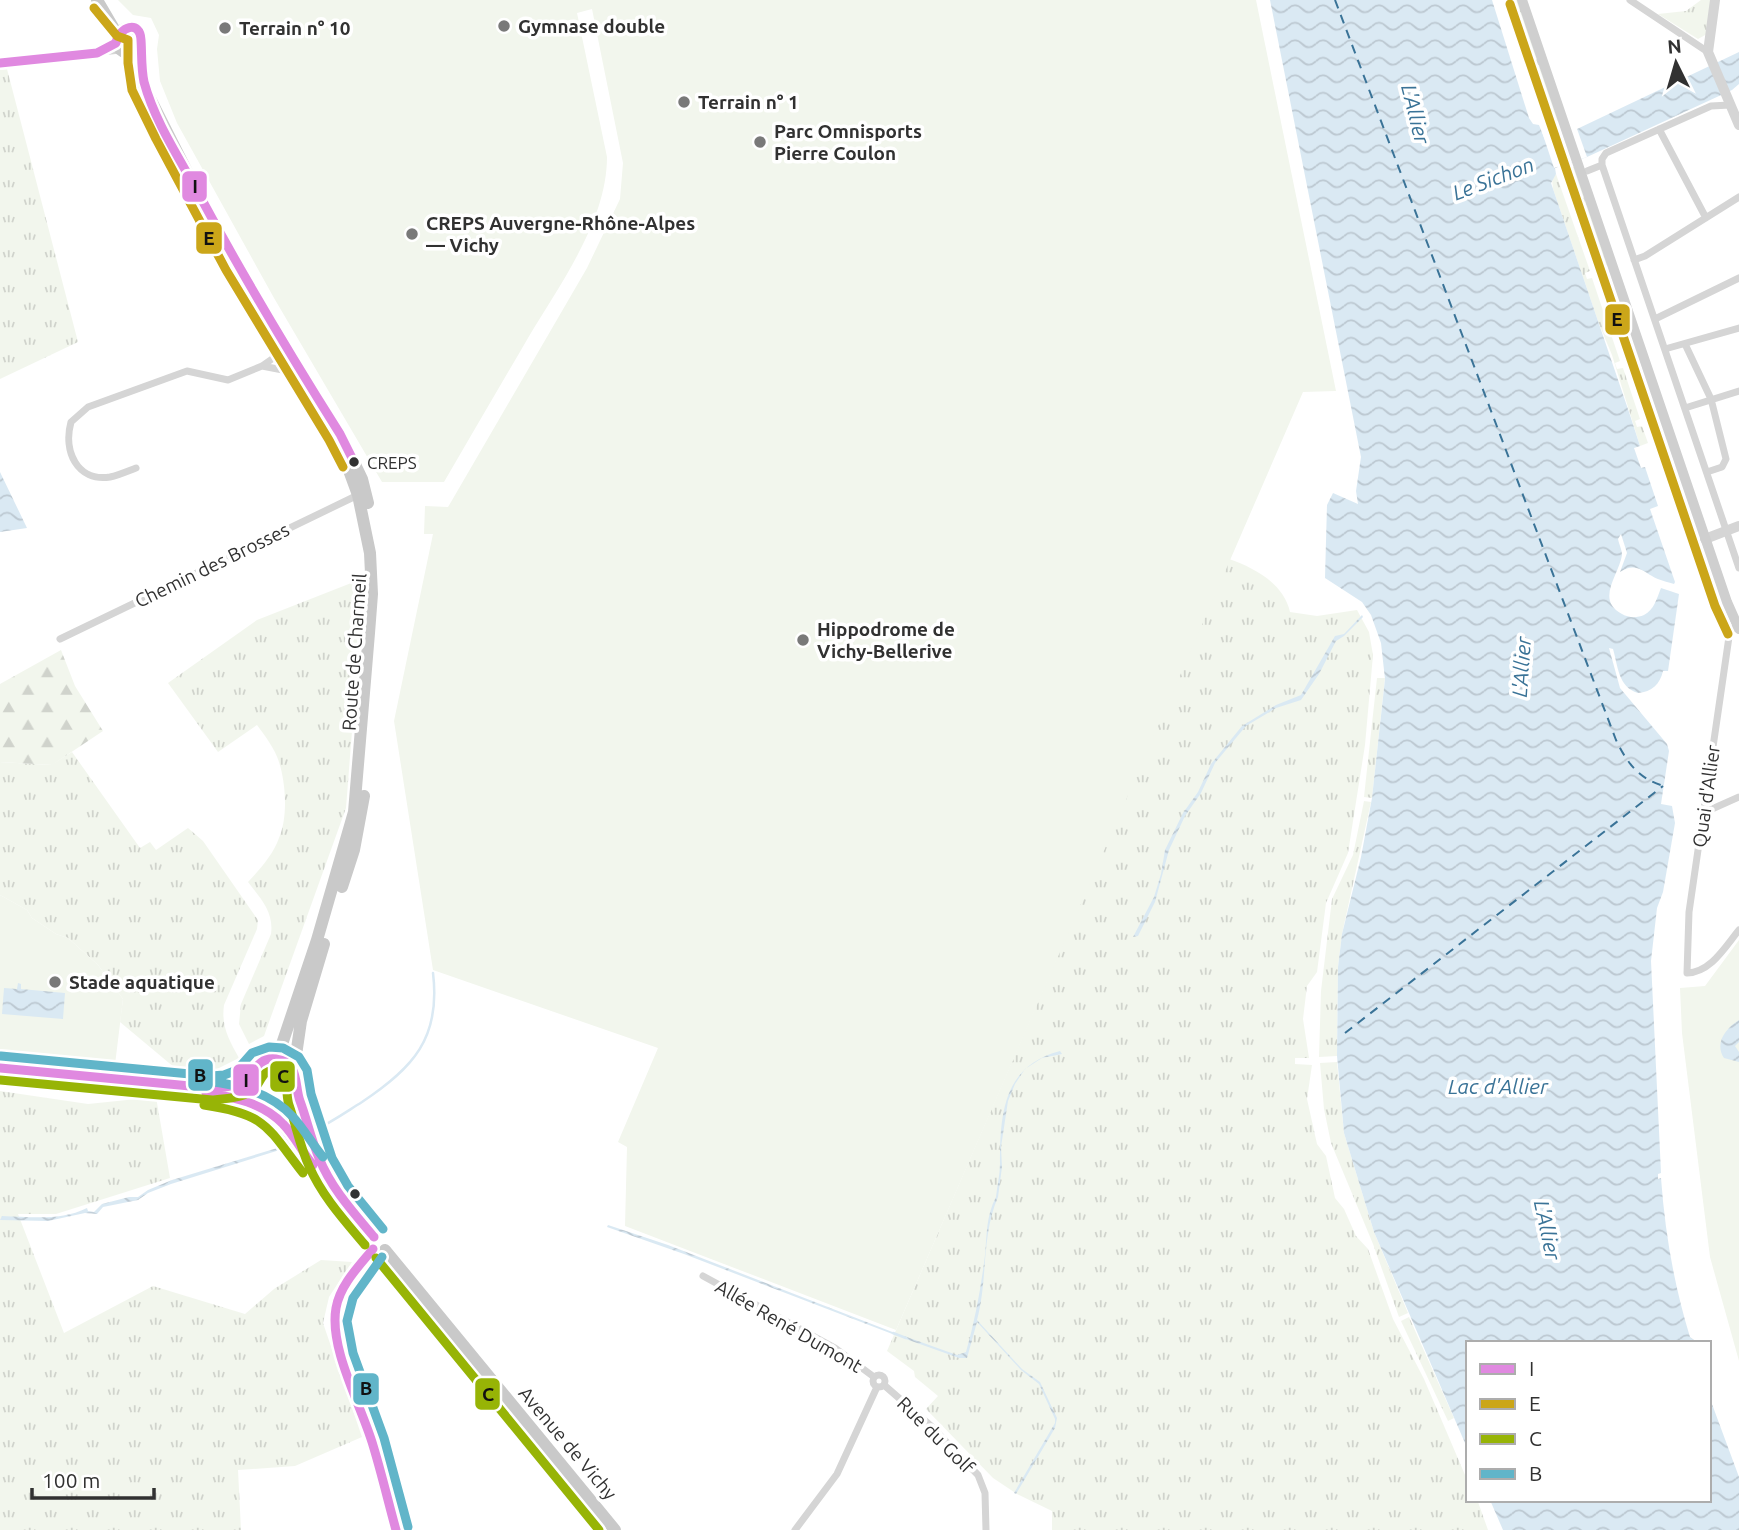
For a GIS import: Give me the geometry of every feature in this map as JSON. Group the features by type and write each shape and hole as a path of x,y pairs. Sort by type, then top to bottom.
{"main road":[{"name":"Route de Charmeil","path":"97,0 124,42 265,326 310,386 340,434 362,479 372,593 354,812 317,940 280,1050 269,1058"},
{"path":"103,0 124,42"},
{"path":"1522,0 1583,164 1737,625"},
{"path":"1529,0 1567,121"},
{"name":"Route de Charmeil","path":"287,356 362,493 378,544 380,593 362,813 301,1021 293,1069"},
{"path":"0,1076 209,1093 243,1100 267,1111 274,1111 287,1107 298,1089 293,1069 283,1061 269,1058 256,1063 246,1080 247,1094 255,1105"},
{"path":"0,1068 211,1088 227,1087 246,1080"},
{"name":"Avenue de Vichy","path":"298,1089 320,1163 336,1191"},
{"name":"Avenue de Vichy","path":"267,1111 283,1124 377,1246 615,1530"}],"street":[{"path":"1630,0 1709,56"},
{"path":"1715,0 1709,56 1739,125"},
{"path":"0,64 97,53 124,42"},
{"path":"1730,105 1711,106 1606,153 1602,165 1739,568"},
{"path":"1659,129 1706,218"},
{"path":"1583,164 1602,165"},
{"path":"1634,260 1645,256 1739,197"},
{"path":"1655,319 1739,278"},
{"path":"1665,349 1739,328"},
{"path":"1685,344 1711,399 1726,463 1707,472"},
{"path":"136,468 111,477 88,475 76,465 70,454 68,445 71,422 88,407 187,371 228,380 262,366 287,356 288,370 262,366"},
{"path":"1685,408 1739,391"},
{"name":"Chemin des Brosses","path":"60,639 362,493"},
{"path":"1709,538 1739,526"},
{"name":"Quai d'Allier","path":"1737,625 1703,813 1689,912 1687,973 1696,973 1710,965 1739,930"},
{"path":"1703,813 1739,797"},
{"path":"377,1246 342,1293 334,1320 340,1347 373,1443 396,1530"},
{"name":"Allée René Dumont","path":"704,1276 835,1348 874,1377 873,1383 881,1386"},
{"path":"795,1530 837,1474 881,1386"},
{"name":"Rue du Golf","path":"881,1386 932,1426 978,1475 985,1493 986,1530"}],"green space":[{"name":"Hippodrome de Vichy-Bellerive","path":"118,0 1256,0 1336,391 1303,392 896,1330 625,1226 627,1147 618,1142 658,1048 433,970 394,721 433,534 424,534 425,506 448,507 587,268 620,199 623,163 592,9 577,13 607,157 599,205 580,251 444,482 382,482 274,298 177,123 160,81 157,49 159,35 151,18 133,15"},
{"path":"1512,0 1520,0 1560,120 1553,123"},
{"path":"1701,0 1712,0 1707,34 1698,39 1658,14 1686,11"},
{"path":"7,69 78,342 0,379 0,70"},
{"path":"1576,166 1610,264 1602,267 1568,169"},
{"path":"1556,174 1590,271 1585,273 1587,279 1592,278 1620,361 1615,363 1617,369 1623,368 1640,419 1635,421 1637,427 1642,426 1648,443 1640,446 1612,355 1553,189 1552,179"},
{"path":"1229,559 1267,578 1282,593 1290,612 1317,616 1357,610 1369,632 1373,655 1365,745 1348,853 1326,903 1317,972 1307,986 1303,1019 1309,1058 1295,1058 1295,1064 1312,1065 1307,1099 1317,1144 1326,1156 1335,1198 1344,1209 1356,1236 1368,1249 1393,1319 1424,1379 1466,1477 1466,1502 1478,1502 1488,1530 1052,1530 1052,1511 1017,1494 993,1478 926,1409 938,1396 915,1377 914,1371 887,1351"},
{"path":"364,578 346,808 264,1036 249,1044 239,1024 241,1004 271,934 271,926 266,906 248,882 270,856 282,830 285,800 279,762 257,725 218,752 168,683 257,620"},
{"path":"61,650 75,686 103,731 52,765 0,762 0,684"},
{"path":"1377,678 1385,678 1372,798 1364,797"},
{"path":"72,752 140,848 150,842 156,850 188,828 203,841 258,920 257,929 224,1005 225,1026 239,1058 203,1076 181,1073 120,1022 123,999 98,965 68,938 56,934 32,918 27,910 0,895 0,762 51,765"},
{"path":"1364,801 1371,802 1342,934 1338,967 1337,1056 1319,1057 1321,991 1332,899 1353,855"},
{"name":"Stade aquatique","path":"0,895 27,910 32,918 56,934 68,938 98,965 123,999 114,1073 0,1060"},
{"path":"1739,940 1739,1361 1710,1257 1682,1033 1680,988 1705,986"},
{"path":"1337,1062 1344,1133 1374,1232 1408,1313 1399,1317 1373,1244 1331,1143 1324,1109 1320,1063"},
{"path":"0,1091 88,1104 156,1097 170,1178 56,1214 18,1214 64,1333 153,1286 245,1314 274,1289 321,1260 352,1262 329,1297 323,1323 362,1437 295,1466 238,1470 241,1530 0,1530"},
{"path":"1409,1317 1454,1418 1448,1421 1401,1321"}],"water":[{"name":"Lac d'Allier","path":"1270,0 1492,0 1529,118 1533,124 1539,125 1545,140 1577,129 1739,52 1739,84 1732,90 1587,157 1555,168 1556,174 1551,183 1640,446 1634,448 1641,468 1645,467 1658,506 1650,509 1675,582 1674,584 1660,580 1637,568 1620,572 1627,553 1621,534 1618,539 1622,555 1609,594 1610,602 1622,614 1636,617 1650,610 1661,588 1679,594 1668,671 1663,671 1655,686 1638,693 1626,686 1613,649 1609,648 1620,688 1667,744 1669,751 1661,804 1672,806 1675,823 1663,892 1657,908 1651,961 1661,1173 1658,1174 1658,1179 1661,1178 1675,1278 1690,1337 1694,1340 1466,1341 1466,1445 1374,1232 1344,1133 1337,1056 1338,967 1342,934 1372,798 1385,679 1381,643 1371,615 1362,602 1325,578 1327,505 1333,493 1358,504 1356,491 1361,457"},
{"path":"0,472 27,528 0,532"},
{"path":"1362,615 1344,636 1336,641 1319,674 1301,700 1276,708 1246,726 1215,763 1169,850 1155,902 1138,936 1133,937 1154,897 1165,850 1211,764 1242,726 1276,705 1301,695 1335,636 1344,634"},
{"path":"18,983 21,984 21,989 65,993 63,1019 2,1014 4,988 17,989"},
{"path":"1739,1020 1739,1042 1735,1046 1739,1052 1739,1062 1724,1058 1720,1047 1723,1036"},
{"path":"1060,1051 1062,1054 1042,1058 1027,1068 1041,1058"},
{"path":"1023,1072 1008,1101 1001,1147 1002,1167 998,1197 989,1227 977,1320 1022,1369 1040,1382 1057,1418 1055,1428 1016,1494 1014,1493 1055,1423 1039,1384 1021,1370 977,1322 967,1358 959,1358 903,1338 904,1336 957,1355 966,1352 980,1292 989,1218 1000,1172 1001,1127 1004,1110 1016,1080"},
{"path":"284,1146 286,1148 171,1184 138,1200 103,1207 97,1214 85,1213 48,1221 0,1220 2,1216 56,1217 87,1208 88,1211 94,1212 102,1204 138,1197 172,1180"},
{"path":"608,1225 668,1245 895,1335 607,1227"},
{"path":"1711,1401 1739,1477 1739,1530 1503,1530 1491,1502 1711,1502"}],"pier":[{"path":"1576,126 1587,157 1554,168 1542,132 1545,131 1547,135"}],"waterway":[{"path":"315,1130 362,1102 396,1077 420,1049 432,1016 433,973"},
{"path":"893,1333 906,1338"}],"ferry route":[{"path":"1335,0 1616,740 1635,769 1647,779 1664,786"},
{"path":"1345,1033 1663,786"}],"transit line":[{"name":"E","path":"1510,4 1715,606 1728,634"},
{"name":"E","path":"94,8 117,36 128,40 132,90 156,139 226,270 343,467"},
{"name":"I","path":"0,63 97,53 116,43 125,29 137,29 140,33 144,82 148,96 173,149 354,462"},
{"name":"B","path":"1,1056 211,1076 237,1070 252,1053 269,1047 283,1048 299,1057 307,1070 311,1094 332,1158 348,1186 383,1229"},
{"name":"I","path":"0,1068 211,1088 244,1082 258,1064 266,1060 284,1061 293,1069 300,1101 324,1169 343,1199 374,1237"},
{"name":"C","path":"0,1080 212,1100 249,1093 265,1074 276,1072 285,1081 288,1101 314,1177 365,1245"},
{"name":"B","path":"208,1081 243,1088 275,1102 301,1126 323,1157"},
{"name":"I","path":"206,1093 237,1099 257,1106 275,1117 313,1165"},
{"name":"C","path":"204,1105 254,1118 281,1144 303,1173"},
{"name":"I","path":"373,1249 342,1291 336,1308 335,1324 341,1358 372,1442 396,1530"},
{"name":"B","path":"382,1257 353,1298 347,1321 353,1353 384,1438 408,1527"},
{"name":"C","path":"376,1258 599,1530"}],"place":[{"name":"Gymnase double","path":"504,26"},
{"name":"Terrain n° 10","path":"225,28"},
{"name":"Terrain n° 1","path":"684,102"},
{"name":"Parc Omnisports Pierre Coulon","path":"760,142"},
{"name":"CREPS Auvergne-Rhône-Alpes — Vichy","path":"412,234"},
{"name":"CREPS","path":"354,462"},
{"name":"Hippodrome de Vichy-Bellerive","path":"803,640"},
{"name":"Stade aquatique","path":"55,982"}],"water label":[{"name":"L'Allier","path":"1416,114"},
{"name":"Le Sichon","path":"1493,178"},
{"name":"L'Allier","path":"1521,667"},
{"name":"L'Allier","path":"1548,1230"}]}
